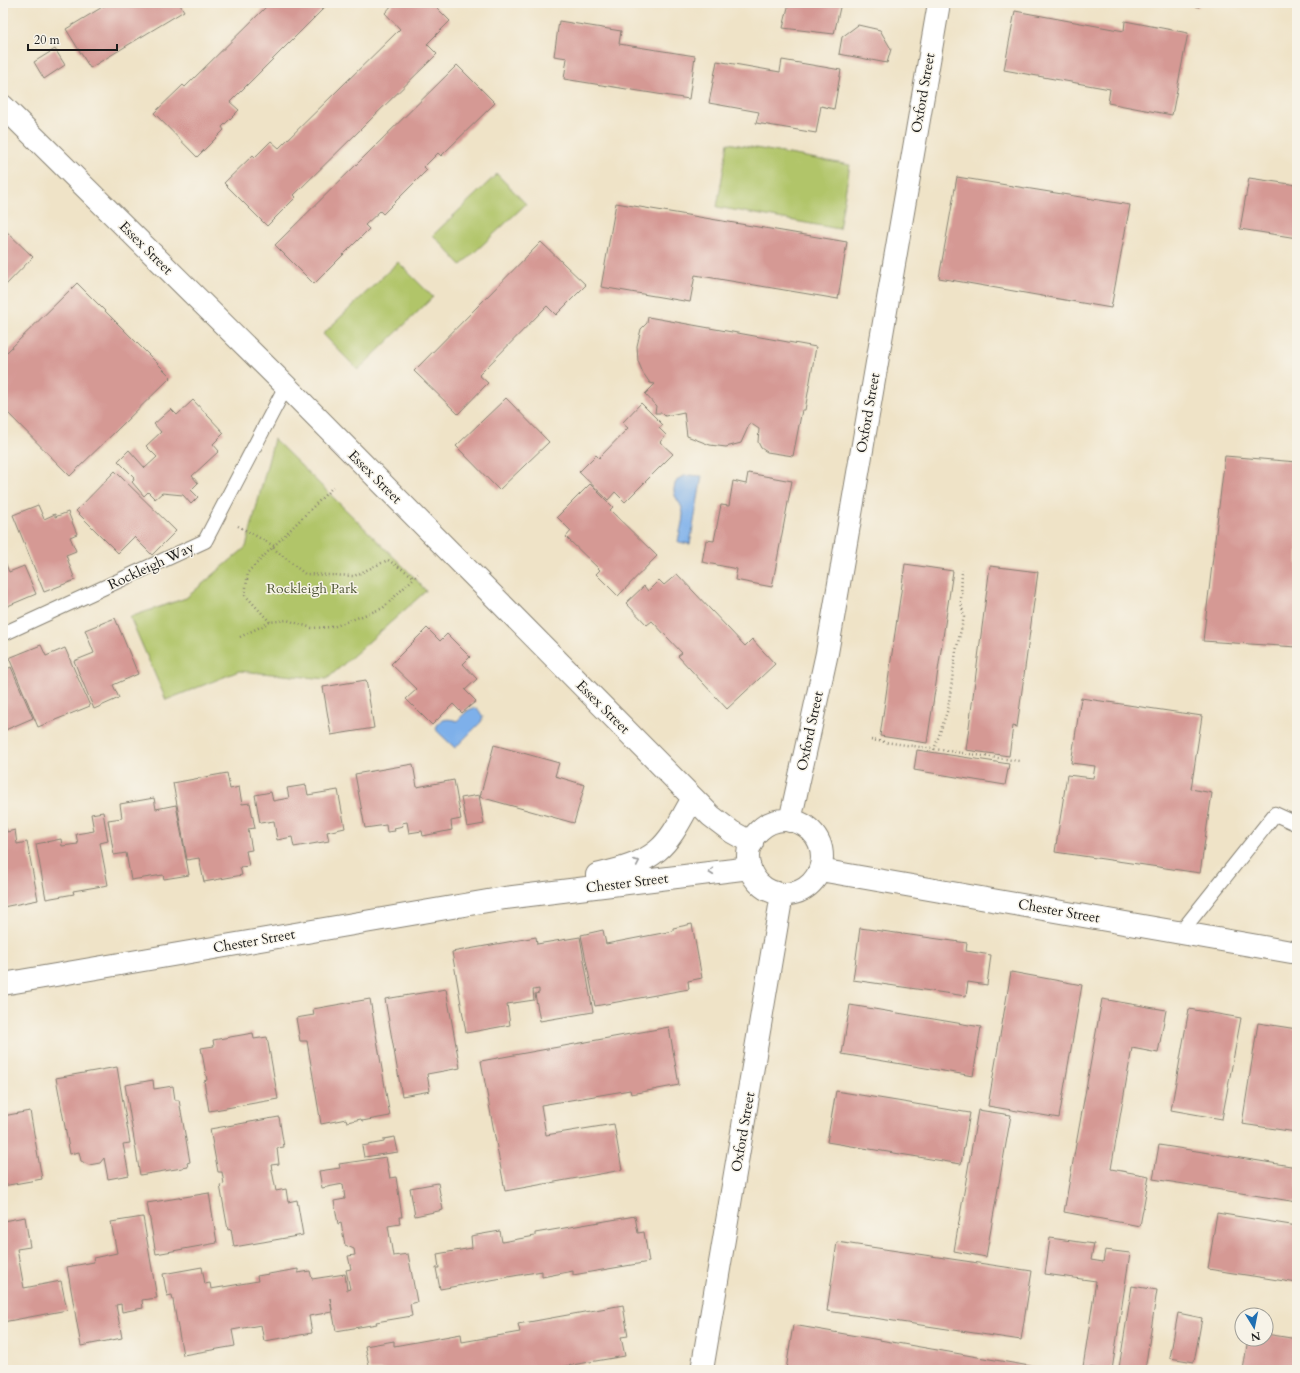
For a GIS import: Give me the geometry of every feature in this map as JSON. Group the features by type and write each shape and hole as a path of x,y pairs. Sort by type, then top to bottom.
{"street":[{"name":"Oxford Street","path":"790,821 827,653 939,3"},
{"name":"Essex Street","path":"3,106 286,386 711,816 732,832 752,843"},
{"name":"Chester Street","path":"505,898 621,869 642,860 657,851 669,838 693,798"},
{"path":"790,821 801,824 810,830 817,839 821,848 822,859 820,870 814,880 806,888 794,893 782,894 772,892 762,886 754,878 750,868 749,851 752,843 756,834 772,823 790,821"},
{"name":"Chester Street","path":"3,984 505,898 750,868"},
{"name":"Chester Street","path":"820,870 1297,953"},
{"name":"Oxford Street","path":"702,1370 782,894"}],"lane":[{"name":"Rockleigh Way","path":"3,634 205,541 286,386"},
{"path":"1181,932 1275,814 1297,824"}],"path":[{"path":"270,622 245,595 248,572 333,487"},
{"path":"219,515 273,547 305,574 354,576 388,560 414,577"},
{"path":"934,750 948,709 956,650 964,616 961,602 962,570"},
{"path":"240,637 270,622 287,620 312,628 333,627 383,608 418,574"},
{"path":"871,740 1019,761"}],"green space":[{"path":"728,143 850,165 839,229 717,207"},
{"path":"497,174 526,204 461,265 433,235"},
{"path":"398,262 433,297 358,370 323,334"},
{"name":"Rockleigh Park","path":"274,439 414,577 426,591 327,679 239,671 166,700 130,617 186,598 246,547"}],"water":[{"path":"690,475 702,476 690,544 678,542 683,514 681,506 675,496 674,489 679,478"},
{"path":"473,708 478,709 483,717 481,722 455,748 437,731 436,728 440,722 445,720 450,719 457,721 467,711"}],"building":[{"path":"109,3 179,3 184,11 90,68 66,29"},
{"path":"270,3 329,3 230,102 239,110 222,127 224,130 197,157 154,113 183,85 185,87"},
{"path":"394,3 432,3 450,21 427,44 437,54 294,195 296,197 267,226 224,183 253,155 255,157 271,141 279,148 400,29 385,13"},
{"path":"789,3 841,3 834,34 783,28"},
{"path":"1183,3 1199,3 1199,7"},
{"path":"1015,11 1124,31 1125,21 1188,33 1172,115 1108,103 1110,89 1004,70"},
{"path":"559,21 621,31 619,44 695,56 689,99 564,79 567,58 554,56"},
{"path":"858,25 880,30 891,49 887,63 839,54 842,37"},
{"path":"55,49 65,65 44,79 34,62"},
{"path":"782,60 841,70 834,109 821,106 816,133 756,123 759,112 709,103 717,61 780,72"},
{"path":"457,65 495,103 441,156 438,153 424,167 427,170 383,214 380,211 365,225 369,229 314,284 275,245"},
{"path":"957,177 1130,205 1111,308 939,278"},
{"path":"1249,178 1297,185 1297,238 1240,229"},
{"path":"616,203 847,242 838,299 695,275 690,302 601,287"},
{"path":"3,228 33,257 3,288"},
{"path":"541,242 586,285 556,315 547,306 479,375 488,383 458,414 414,371"},
{"path":"77,283 171,377 70,476 3,408 3,356"},
{"path":"648,317 816,347 805,410 802,410 793,456 767,452 761,448 758,442 759,429 750,423 741,443 726,447 710,445 687,436 684,412 665,416 662,413 655,413 656,406 645,394 655,384 650,383 643,373 638,361 637,346 641,329 647,323"},
{"path":"506,398 549,442 499,490 456,446"},
{"path":"193,400 224,433 213,444 219,451 192,476 198,483 191,490 198,497 191,504 183,495 162,493 155,499 148,492 144,496 132,482 134,477 118,461 129,450 145,468 157,457 146,446 161,432 154,424 171,409 177,415"},
{"path":"641,403 663,425 659,428 666,435 660,442 673,454 625,502 615,492 608,500 579,472 596,455 599,458 628,428 622,423"},
{"path":"1225,456 1297,462 1297,647 1203,641"},
{"path":"115,471 176,531 152,555 134,537 118,553 76,511"},
{"path":"748,473 792,481 772,587 735,580 737,569 702,562 706,540 714,541 721,505 729,506 733,481 746,484"},
{"path":"590,484 613,507 610,510 657,556 618,596 596,574 600,570 566,537 571,531 557,517"},
{"path":"38,505 44,519 55,514 55,517 68,512 77,534 70,537 76,551 66,555 75,580 44,592 13,515"},
{"path":"3,557 9,572 24,566 36,594 3,608"},
{"path":"905,564 953,571 927,743 880,736"},
{"path":"990,566 1038,572 1017,727 1013,726 1009,756 966,750"},
{"path":"677,574 745,646 752,639 775,664 727,709 678,656 682,653 652,621 647,625 626,603 644,586 648,591 659,580 664,585"},
{"path":"115,618 138,674 113,685 119,698 94,709 74,661 94,653 85,630"},
{"path":"427,628 440,641 447,634 470,657 463,664 477,679 465,690 476,701 462,713 453,704 432,725 406,699 417,689 391,664"},
{"path":"41,645 46,656 65,648 90,706 38,727 9,658"},
{"path":"11,667 33,718 3,731 3,671"},
{"path":"366,680 374,728 331,735 323,687"},
{"path":"1081,698 1202,716 1191,789 1212,793 1200,873 1055,852 1067,775 1093,778 1095,766 1071,763"},
{"path":"494,745 559,763 555,776 585,785 574,823 480,797"},
{"path":"917,750 1009,764 1005,785 914,770"},
{"path":"413,764 417,787 454,780 461,819 451,821 452,830 423,836 422,831 409,833 407,822 402,823 403,826 394,828 395,831 387,832 386,825 365,828 355,774"},
{"path":"227,773 230,789 239,787 242,804 250,803 255,828 248,829 252,850 246,851 249,866 240,867 242,875 204,882 199,858 187,860 173,783"},
{"path":"306,785 308,795 338,790 345,828 327,832 329,841 294,847 292,837 277,840 274,821 260,823 255,795 271,792 273,801 289,798 287,788"},
{"path":"479,795 484,824 467,827 461,798"},
{"path":"154,798 156,809 176,805 189,875 164,879 163,875 131,880 126,853 114,855 108,820 122,818 120,804"},
{"path":"103,812 108,841 100,843 108,885 73,891 74,894 46,899 36,844 61,839 62,846 78,844 76,834 94,831 91,814"},
{"path":"3,818 7,832 15,830 17,844 27,842 38,900 3,907"},
{"path":"692,924 702,978 688,981 689,989 595,1006 581,935 603,930 606,944 673,931 673,928"},
{"path":"860,928 967,943 966,951 991,955 987,985 968,982 966,996 853,980"},
{"path":"536,937 537,944 580,937 593,1012 540,1021 535,994 539,993 539,989 533,990 534,1000 507,1004 510,1025 466,1033 452,952"},
{"path":"1011,972 1082,985 1059,1118 988,1106"},
{"path":"446,989 460,1068 427,1074 430,1091 402,1096 385,999"},
{"path":"370,999 390,1116 362,1121 361,1119 347,1122 346,1119 321,1124 307,1041 300,1041 296,1018 314,1015 313,1009"},
{"path":"1102,999 1166,1010 1158,1053 1132,1048 1111,1169 1149,1176 1140,1226 1064,1212"},
{"path":"850,1005 981,1027 973,1076 842,1054"},
{"path":"1189,1009 1241,1018 1222,1119 1171,1110"},
{"path":"1258,1023 1297,1029 1296,1132 1242,1124"},
{"path":"669,1027 679,1085 631,1094 630,1090 541,1105 546,1135 614,1124 622,1170 505,1191 481,1061"},
{"path":"253,1033 254,1039 267,1037 278,1099 209,1111 204,1081 207,1080 201,1048 214,1046 213,1040"},
{"path":"117,1067 130,1143 123,1144 129,1175 108,1179 104,1158 100,1163 89,1165 81,1161 79,1152 70,1154 56,1078"},
{"path":"153,1080 154,1089 173,1086 175,1100 179,1100 190,1162 187,1163 188,1167 140,1175 125,1085"},
{"path":"836,1091 970,1113 961,1164 827,1142"},
{"path":"978,1110 1011,1115 986,1257 954,1251"},
{"path":"30,1111 42,1179 3,1186 3,1116"},
{"path":"279,1117 284,1147 277,1148 279,1164 271,1165 276,1191 286,1189 288,1202 297,1200 303,1235 234,1247 231,1229 228,1230 220,1185 224,1184 222,1172 218,1172 210,1129"},
{"path":"395,1137 398,1152 364,1157 362,1146 384,1142 384,1139"},
{"path":"1159,1145 1297,1167 1297,1202 1153,1179"},
{"path":"386,1157 390,1178 396,1177 402,1217 399,1217 400,1224 388,1226 393,1256 408,1254 417,1302 410,1304 412,1316 336,1331 330,1298 332,1312 309,1316 312,1333 264,1341 261,1325 232,1330 235,1346 183,1355 172,1295 167,1296 163,1274 202,1267 205,1284 210,1283 211,1289 258,1281 257,1276 298,1269 298,1273 310,1271 312,1279 345,1274 347,1290 350,1289 346,1270 351,1269 348,1256 355,1255 354,1249 345,1245 341,1223 338,1224 334,1201 345,1199 343,1184 322,1188 319,1171 340,1168 339,1164"},
{"path":"438,1183 443,1210 415,1216 410,1188"},
{"path":"209,1193 217,1243 156,1254 147,1203"},
{"path":"1217,1213 1297,1226 1297,1283 1208,1269"},
{"path":"635,1216 638,1233 644,1232 649,1262 573,1275 573,1271 542,1277 542,1271 440,1289 436,1268 439,1268 437,1254 472,1248 471,1236 500,1231 502,1242 535,1236 535,1233"},
{"path":"25,1217 30,1247 17,1249 24,1288 61,1281 67,1310 3,1322 3,1221"},
{"path":"143,1217 157,1298 142,1300 143,1308 122,1312 121,1304 116,1305 122,1338 81,1346 67,1267 94,1262 93,1258 117,1253 111,1222"},
{"path":"1050,1238 1094,1244 1091,1260 1103,1262 1105,1250 1130,1253 1112,1370 1083,1367 1096,1281 1045,1274"},
{"path":"837,1242 1032,1271 1021,1340 827,1311"},
{"path":"1132,1286 1157,1290 1145,1370 1119,1368"},
{"path":"623,1305 628,1336 621,1337 625,1356 543,1370 370,1370 365,1346 394,1341 394,1346 461,1334 462,1342 520,1332 518,1324"},
{"path":"1178,1313 1202,1318 1194,1362 1170,1358"},
{"path":"793,1325 1047,1369 1047,1370 786,1370"},
{"path":"1274,1335 1297,1339 1297,1370 1243,1370 1247,1347 1274,1347"}]}
